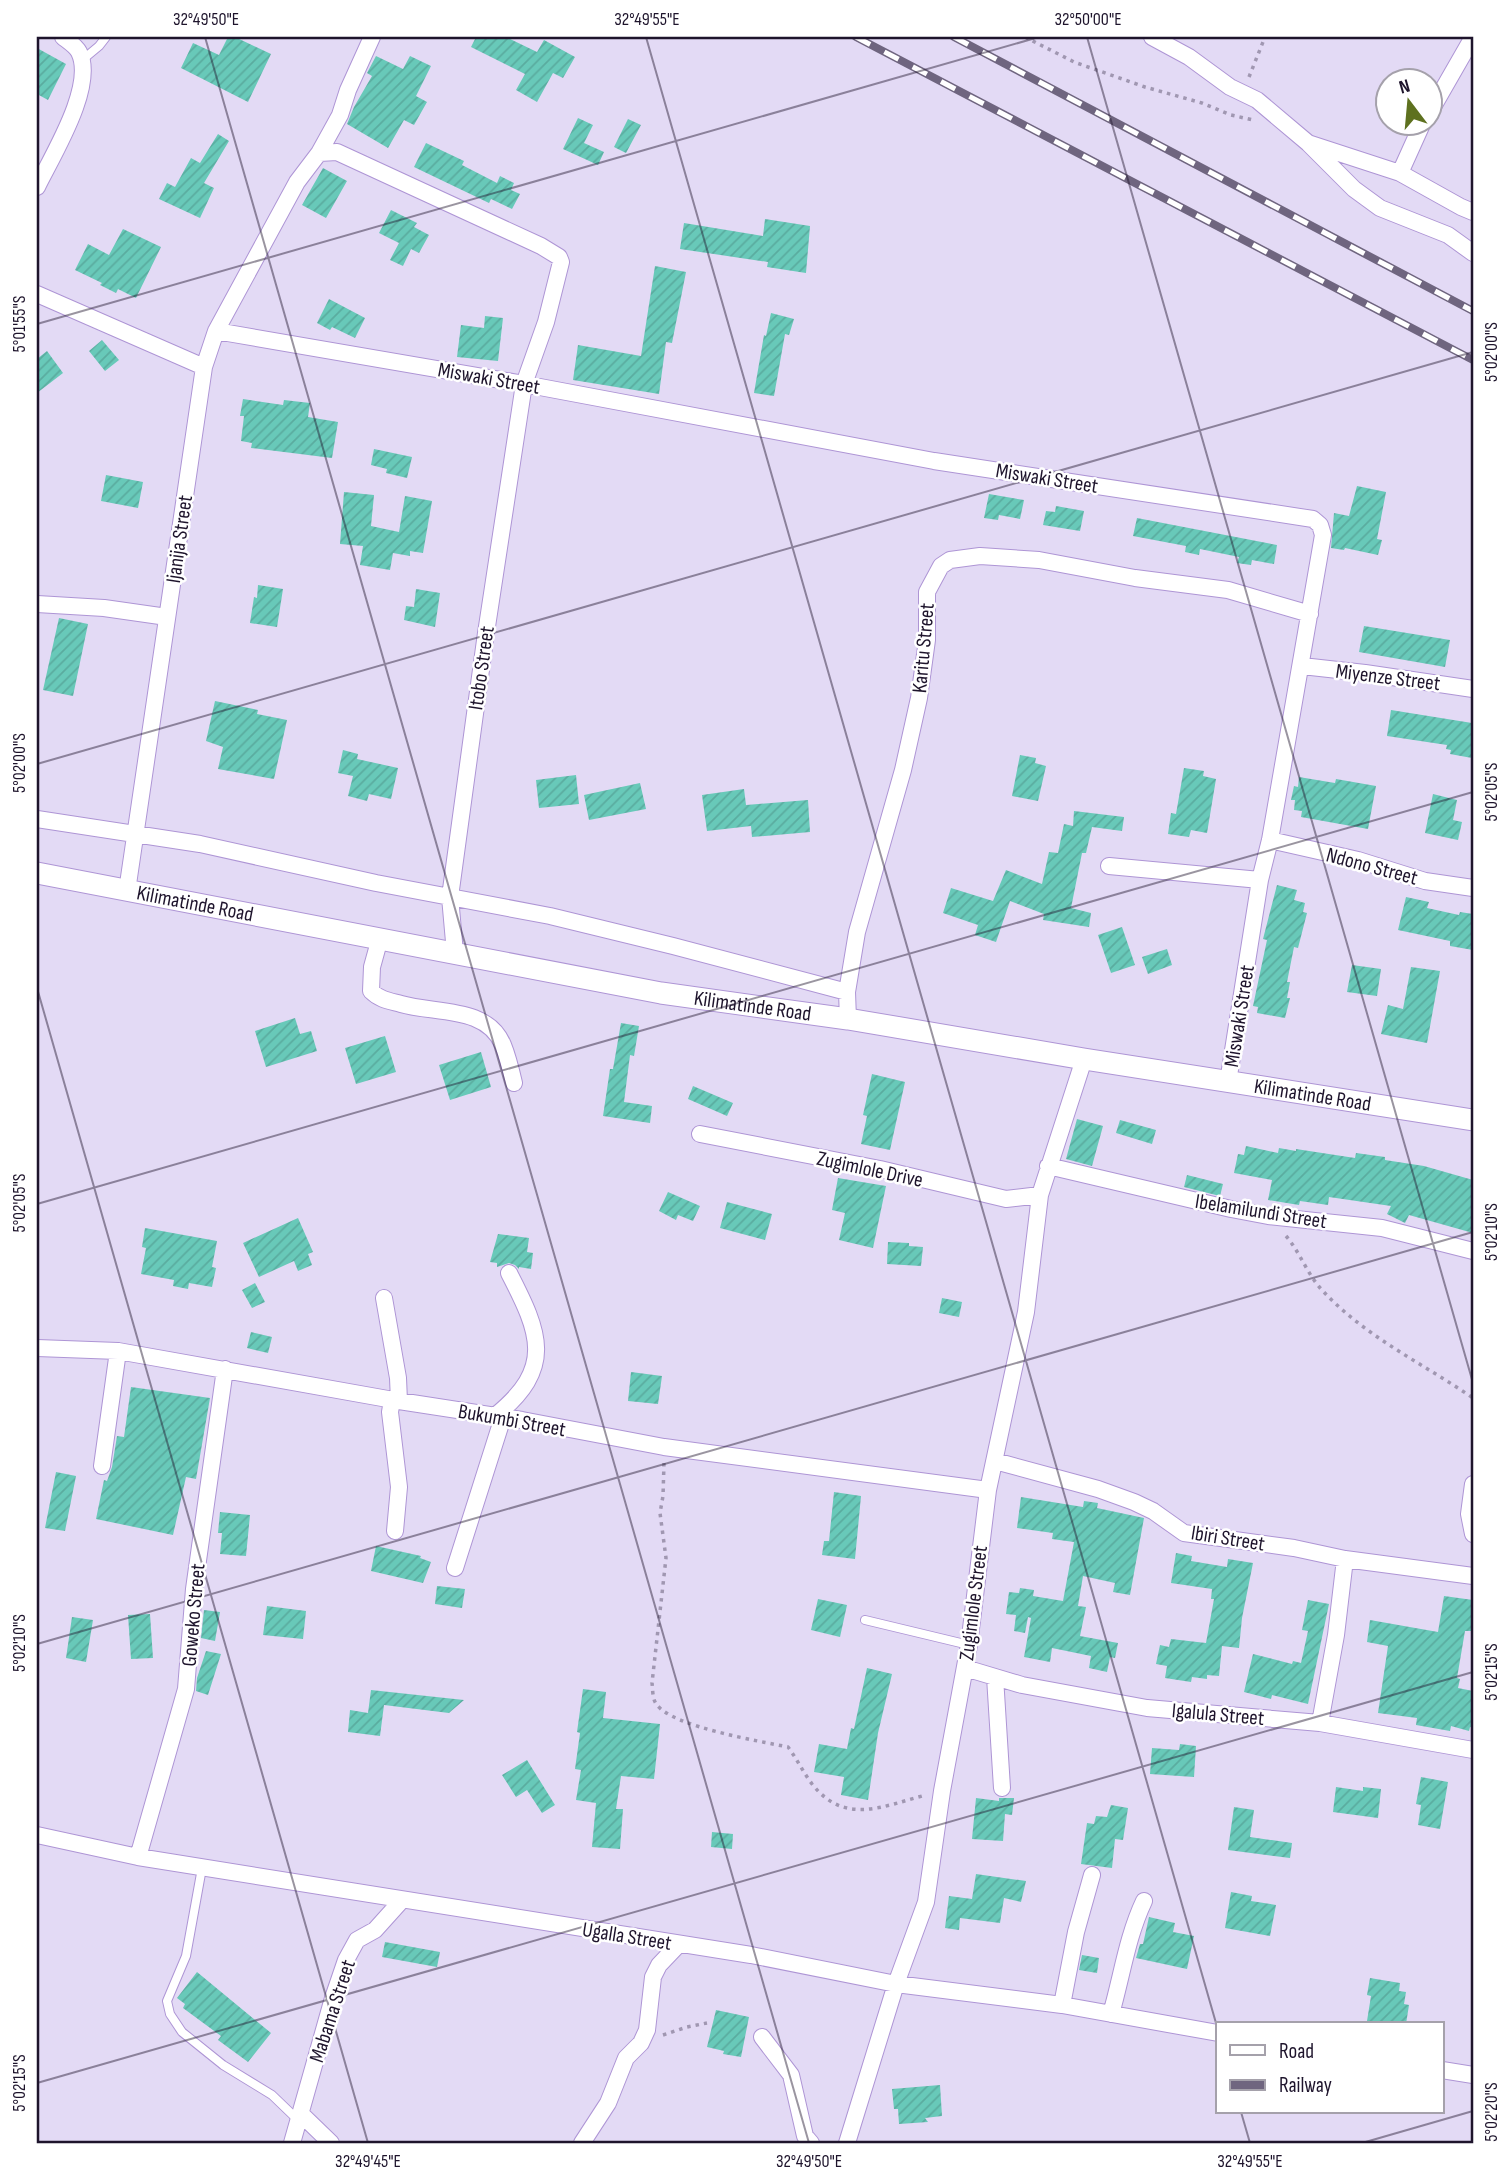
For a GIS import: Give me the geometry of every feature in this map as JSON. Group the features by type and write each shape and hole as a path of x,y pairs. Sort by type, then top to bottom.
{"main road":[{"name":"Kilimatinde Road","path":"37,873 661,993 848,1019 1473,1121"}],"street":[{"path":"37,187 71,120 83,68 78,50 63,37"},
{"name":"Ijanija Street","path":"127,891 204,368 216,331 297,182 319,153 340,115 372,37"},
{"path":"1152,37 1257,100 1308,143 1354,189 1380,208 1448,235 1473,253"},
{"path":"1444,86 1470,39"},
{"path":"1400,173 1417,136"},
{"path":"1308,143 1400,173 1473,212"},
{"name":"Itobo Street","path":"319,153 337,152 356,159 519,235 559,257 561,268 524,384 486,632 450,897 455,953"},
{"path":"37,294 204,368"},
{"name":"Miswaki Street","path":"216,331 524,384 934,461 1313,519 1320,525 1323,535 1302,666 1270,841 1260,880 1228,1082"},
{"name":"Karitu Street","path":"848,1019 847,992 857,932 902,771 919,698 927,640 927,592 941,566 950,560 980,556 1039,560 1135,578 1228,590 1310,614"},
{"path":"37,604 104,608 167,617"},
{"name":"Miyenze Street","path":"1302,666 1473,689"},
{"path":"37,819 200,844 550,916 847,992"},
{"name":"Ndono Street","path":"1270,841 1358,860 1425,881 1473,888"},
{"path":"1109,866 1260,880"},
{"path":"380,938 372,967 371,992 378,998 408,1006 479,1018 492,1027 503,1044 514,1083"},
{"name":"Zugimlole Street","path":"847,2143 896,1983 926,1902 942,1791 969,1646 988,1490 1026,1312 1040,1195 1084,1059"},
{"name":"Zugimlole Drive","path":"700,1134 880,1169 1006,1199 1040,1195"},
{"name":"Ibelamilundi Street","path":"1048,1166 1268,1216 1382,1227 1473,1251"},
{"path":"456,1568 499,1417 517,1396 537,1359 537,1342 532,1320 509,1273"},
{"path":"384,1298 398,1378 396,1401 390,1412 397,1454 395,1531"},
{"name":"Bukumbi Street","path":"37,1348 118,1351 664,1447 988,1490"},
{"path":"102,1466 118,1351"},
{"name":"Goweko Street","path":"138,1857 186,1689 194,1589 225,1368"},
{"name":"Ibiri Street","path":"995,1461 1098,1489 1134,1502 1153,1511 1184,1533 1473,1576"},
{"path":"1473,1484 1469,1514 1473,1534"},
{"path":"1320,1723 1346,1559"},
{"name":"Igalula Street","path":"965,1668 1023,1685 1147,1708 1320,1723 1473,1750"},
{"path":"995,1677 1002,1788"},
{"name":"Ugalla Street","path":"37,1835 202,1868 751,1955 896,1983 1062,2005 1216,2033"},
{"path":"1062,2005 1076,1932 1092,1875"},
{"name":"Mabama Street","path":"292,2143 346,1960 357,1940 375,1930 402,1899"},
{"path":"1111,2014 1134,1922 1144,1901"},
{"path":"582,2143 608,2104 626,2058 641,2043 647,2030 653,1977 659,1965 679,1944"},
{"path":"762,2037 790,2076 806,2136 811,2143"},
{"path":"1444,2070 1473,2075"},
{"path":"300,2117 331,2143"}],"lane":[{"path":"81,61 106,37"},
{"path":"864,1620 969,1646"},
{"path":"202,1868 186,1956 167,2001 170,2014 182,2032 223,2066 272,2095 300,2117"}],"path":[{"path":"1025,37 1074,62 1231,115 1260,121"},
{"path":"1242,93 1265,37"},
{"path":"1268,1216 1292,1242 1320,1289 1343,1311 1368,1331 1473,1398"},
{"path":"664,1447 665,1475 660,1513 666,1558 652,1683 658,1706 697,1726 788,1747 821,1794 839,1806 852,1810 878,1807 942,1791"},
{"path":"641,2043 687,2027 707,2024"}],"building":[{"path":"228,37 235,37 271,54 248,102 181,68 193,43 219,55"},
{"path":"476,37 506,37 537,52 544,40 575,57 563,78 553,73 537,102 516,90 525,74 471,47"},
{"path":"37,48 66,64 48,100 37,94"},
{"path":"376,56 403,69 410,56 431,66 416,96 427,102 414,125 404,120 388,148 347,124 372,76 367,73"},
{"path":"578,118 593,125 584,143 604,152 598,165 563,149"},
{"path":"628,119 641,125 626,153 614,147"},
{"path":"218,134 229,141 204,183 214,188 200,218 159,199 167,183 175,187 191,158 200,163"},
{"path":"426,143 464,161 462,165 497,183 500,176 514,183 511,190 520,194 512,209 491,199 489,203 414,167"},
{"path":"323,168 347,181 326,218 302,205"},
{"path":"391,210 417,223 414,227 429,235 419,253 411,249 403,266 390,260 399,243 379,233"},
{"path":"765,219 810,226 806,273 767,267 768,262 680,249 684,223 763,236"},
{"path":"123,229 161,247 136,298 118,289 116,293 75,270 88,244 109,255"},
{"path":"655,266 686,272 672,343 666,342 659,394 573,380 578,345 641,356"},
{"path":"329,299 365,318 355,338 317,323"},
{"path":"771,313 794,319 789,335 785,334 774,396 754,393 764,335 766,336"},
{"path":"485,316 503,318 498,361 457,357 461,325 484,328"},
{"path":"102,340 119,360 105,371 89,351"},
{"path":"47,351 63,373 37,393 37,359"},
{"path":"243,399 283,405 284,400 310,403 308,417 338,422 332,458 251,448 252,443 241,441 244,416 240,416"},
{"path":"374,449 412,457 407,478 386,473 387,469 371,465"},
{"path":"106,475 143,482 138,508 101,501"},
{"path":"1357,486 1386,492 1377,539 1382,540 1378,555 1331,548 1334,513 1349,516"},
{"path":"344,492 374,495 371,526 399,532 405,496 432,501 423,553 410,551 410,556 393,553 390,570 360,565 363,546 340,544"},
{"path":"989,494 1024,500 1020,519 999,515 998,520 984,518"},
{"path":"1056,506 1084,511 1080,531 1043,525 1046,511 1055,512"},
{"path":"1137,518 1277,545 1274,564 1252,560 1251,565 1237,563 1239,557 1200,549 1199,555 1185,552 1186,546 1133,536"},
{"path":"258,585 283,589 277,627 250,623"},
{"path":"416,589 440,593 435,627 404,620 406,606 414,607"},
{"path":"59,618 88,624 73,696 43,690"},
{"path":"1364,626 1450,640 1445,667 1359,652"},
{"path":"215,701 258,710 257,714 287,720 274,779 218,769 223,747 206,741"},
{"path":"1391,710 1472,723 1472,758 1450,754 1451,750 1446,749 1447,745 1387,736"},
{"path":"343,750 358,754 357,759 398,768 391,799 369,794 367,801 348,796 353,776 338,773"},
{"path":"1020,755 1036,758 1035,763 1046,766 1038,801 1012,796"},
{"path":"1184,768 1204,771 1203,776 1216,779 1207,833 1191,830 1189,837 1168,834 1171,813 1176,814"},
{"path":"576,775 579,804 539,808 536,780"},
{"path":"1299,777 1335,783 1336,779 1376,786 1368,829 1301,817 1302,811 1294,810 1295,800 1291,800 1294,786 1298,787"},
{"path":"640,783 646,809 589,820 584,795"},
{"path":"744,789 746,805 808,800 810,832 752,837 751,826 707,831 702,795"},
{"path":"1433,794 1457,800 1453,820 1462,822 1458,840 1425,833"},
{"path":"1074,811 1124,817 1122,831 1092,827 1086,853 1082,853 1071,908 1091,913 1089,927 1043,920 1044,914 1010,901 996,942 975,935 978,925 943,913 951,888 993,901 1006,870 1042,884 1049,852 1058,853 1064,824 1073,826"},
{"path":"1277,885 1297,890 1294,900 1305,903 1303,912 1307,913 1298,948 1294,947 1287,982 1290,982 1287,998 1290,998 1285,1018 1257,1013 1258,1007 1253,1006 1267,940 1263,939"},
{"path":"1406,897 1429,902 1427,908 1459,915 1460,912 1473,914 1473,950 1450,946 1450,941 1398,930"},
{"path":"1122,927 1135,965 1111,973 1098,935"},
{"path":"1167,949 1172,965 1148,974 1142,957"},
{"path":"1352,965 1381,969 1377,996 1347,992"},
{"path":"1411,967 1440,971 1427,1043 1381,1034 1388,1005 1403,1009"},
{"path":"295,1018 300,1034 311,1031 317,1051 266,1067 255,1031"},
{"path":"621,1023 639,1026 634,1056 630,1055 624,1102 652,1106 650,1123 603,1116"},
{"path":"385,1036 396,1072 356,1084 345,1048"},
{"path":"481,1052 491,1087 450,1100 439,1065"},
{"path":"872,1074 905,1082 890,1150 861,1144 867,1116 863,1115"},
{"path":"693,1086 733,1103 727,1116 688,1099"},
{"path":"1077,1119 1103,1126 1092,1166 1066,1159"},
{"path":"1120,1120 1156,1130 1152,1144 1116,1133"},
{"path":"1246,1146 1278,1153 1279,1148 1355,1158 1356,1153 1385,1157 1385,1160 1424,1166 1473,1180 1473,1233 1409,1215 1405,1223 1387,1214 1391,1206 1329,1197 1328,1205 1300,1201 1299,1205 1268,1200 1272,1180 1234,1173 1238,1154 1244,1155"},
{"path":"1187,1175 1223,1184 1220,1196 1184,1187"},
{"path":"838,1178 886,1186 873,1248 839,1240 845,1213 832,1210"},
{"path":"668,1192 700,1206 693,1221 678,1215 676,1220 659,1211"},
{"path":"727,1202 772,1214 765,1240 720,1228"},
{"path":"298,1218 313,1252 308,1254 312,1265 298,1271 294,1261 259,1277 243,1243"},
{"path":"145,1228 217,1241 212,1267 216,1268 212,1287 189,1283 188,1289 173,1286 174,1280 141,1274 146,1248 142,1247"},
{"path":"498,1234 529,1238 527,1252 533,1253 531,1269 519,1269 509,1263 497,1267 497,1263 490,1262"},
{"path":"888,1242 923,1247 921,1266 887,1264"},
{"path":"255,1283 265,1302 252,1308 242,1290"},
{"path":"942,1298 962,1302 959,1317 939,1313"},
{"path":"251,1332 272,1337 268,1353 247,1348"},
{"path":"631,1372 662,1376 658,1404 628,1401"},
{"path":"131,1387 210,1398 196,1479 186,1477 173,1535 96,1519 104,1480 107,1481 112,1467 117,1436 124,1437"},
{"path":"56,1472 76,1476 65,1531 45,1528"},
{"path":"834,1492 861,1496 855,1559 822,1555 824,1541 829,1541"},
{"path":"1021,1497 1083,1507 1084,1501 1098,1503 1097,1508 1144,1518 1130,1595 1113,1592 1115,1583 1083,1576 1078,1606 1086,1607 1080,1636 1118,1643 1115,1658 1110,1657 1107,1672 1089,1668 1091,1656 1052,1648 1050,1662 1024,1657 1031,1618 1028,1617 1025,1633 1014,1631 1016,1615 1006,1614 1009,1592 1019,1593 1020,1588 1034,1590 1033,1596 1063,1601 1074,1542 1052,1539 1053,1533 1017,1528"},
{"path":"220,1512 250,1515 246,1556 220,1554"},
{"path":"376,1546 421,1556 420,1558 431,1562 423,1583 371,1571"},
{"path":"1176,1553 1192,1556 1191,1561 1227,1567 1228,1559 1253,1563 1239,1648 1222,1646 1219,1676 1207,1675 1207,1679 1192,1677 1191,1682 1165,1678 1167,1666 1156,1664 1160,1645 1169,1647 1171,1639 1206,1643 1214,1599 1211,1599 1212,1589 1171,1583"},
{"path":"437,1586 465,1589 462,1608 435,1604"},
{"path":"1444,1596 1473,1600 1473,1631 1465,1631 1457,1678 1460,1679 1458,1688 1473,1691 1473,1728 1470,1727 1469,1731 1451,1726 1450,1731 1416,1725 1417,1718 1378,1713 1388,1646 1367,1642 1370,1620 1438,1632"},
{"path":"818,1599 847,1605 840,1637 811,1630"},
{"path":"1308,1600 1329,1604 1308,1704 1272,1695 1271,1699 1244,1692 1253,1654 1292,1664 1293,1661 1301,1663 1308,1631 1302,1630"},
{"path":"267,1606 306,1611 303,1639 263,1635"},
{"path":"204,1610 220,1612 215,1641 201,1638"},
{"path":"150,1614 153,1658 131,1659 128,1615"},
{"path":"72,1617 93,1620 86,1662 66,1658"},
{"path":"206,1651 221,1654 208,1695 196,1691 197,1678"},
{"path":"867,1668 892,1674 878,1733 868,1800 841,1795 844,1777 814,1772 819,1744 847,1749"},
{"path":"583,1689 606,1692 603,1718 660,1724 654,1779 621,1776 616,1809 623,1809 620,1849 592,1847 596,1803 576,1800 581,1770 575,1769 580,1733 577,1732"},
{"path":"371,1690 464,1700 449,1713 384,1705 380,1736 348,1732 350,1710 368,1713"},
{"path":"1180,1744 1196,1746 1194,1777 1150,1774 1152,1748 1179,1750"},
{"path":"527,1760 555,1805 542,1813 527,1790 516,1797 502,1775"},
{"path":"1421,1777 1448,1782 1440,1829 1418,1825 1421,1805 1416,1804"},
{"path":"1336,1787 1363,1791 1363,1787 1381,1789 1378,1818 1333,1812"},
{"path":"976,1798 999,1801 999,1798 1014,1798 1012,1815 1005,1814 1003,1841 972,1839"},
{"path":"1111,1805 1128,1808 1123,1840 1115,1839 1112,1868 1081,1864 1087,1823 1094,1824 1096,1816 1107,1817"},
{"path":"1234,1807 1254,1810 1250,1837 1292,1843 1290,1858 1228,1850"},
{"path":"712,1832 733,1834 732,1849 711,1847"},
{"path":"976,1874 1026,1881 1021,1902 1004,1898 1000,1923 960,1918 959,1930 945,1928 949,1896 972,1899"},
{"path":"1231,1892 1252,1896 1251,1901 1276,1905 1270,1936 1225,1928"},
{"path":"1149,1917 1175,1923 1173,1932 1194,1936 1187,1969 1136,1958 1140,1944 1143,1944"},
{"path":"385,1942 440,1952 437,1967 382,1957"},
{"path":"1082,1955 1099,1958 1097,1973 1079,1970"},
{"path":"197,1972 271,2033 248,2062 218,2040 221,2036 183,2008 185,2004 177,1998"},
{"path":"1370,1978 1400,1983 1399,1991 1406,1992 1404,2004 1409,2005 1406,2022 1367,2021 1371,1996 1367,1995"},
{"path":"716,2010 749,2017 741,2057 723,2054 724,2051 707,2047"},
{"path":"940,2085 942,2116 925,2118 928,2122 899,2124 892,2089"}],"railway":[{"path":"856,37 1473,360"},
{"path":"954,37 1473,311"}]}
